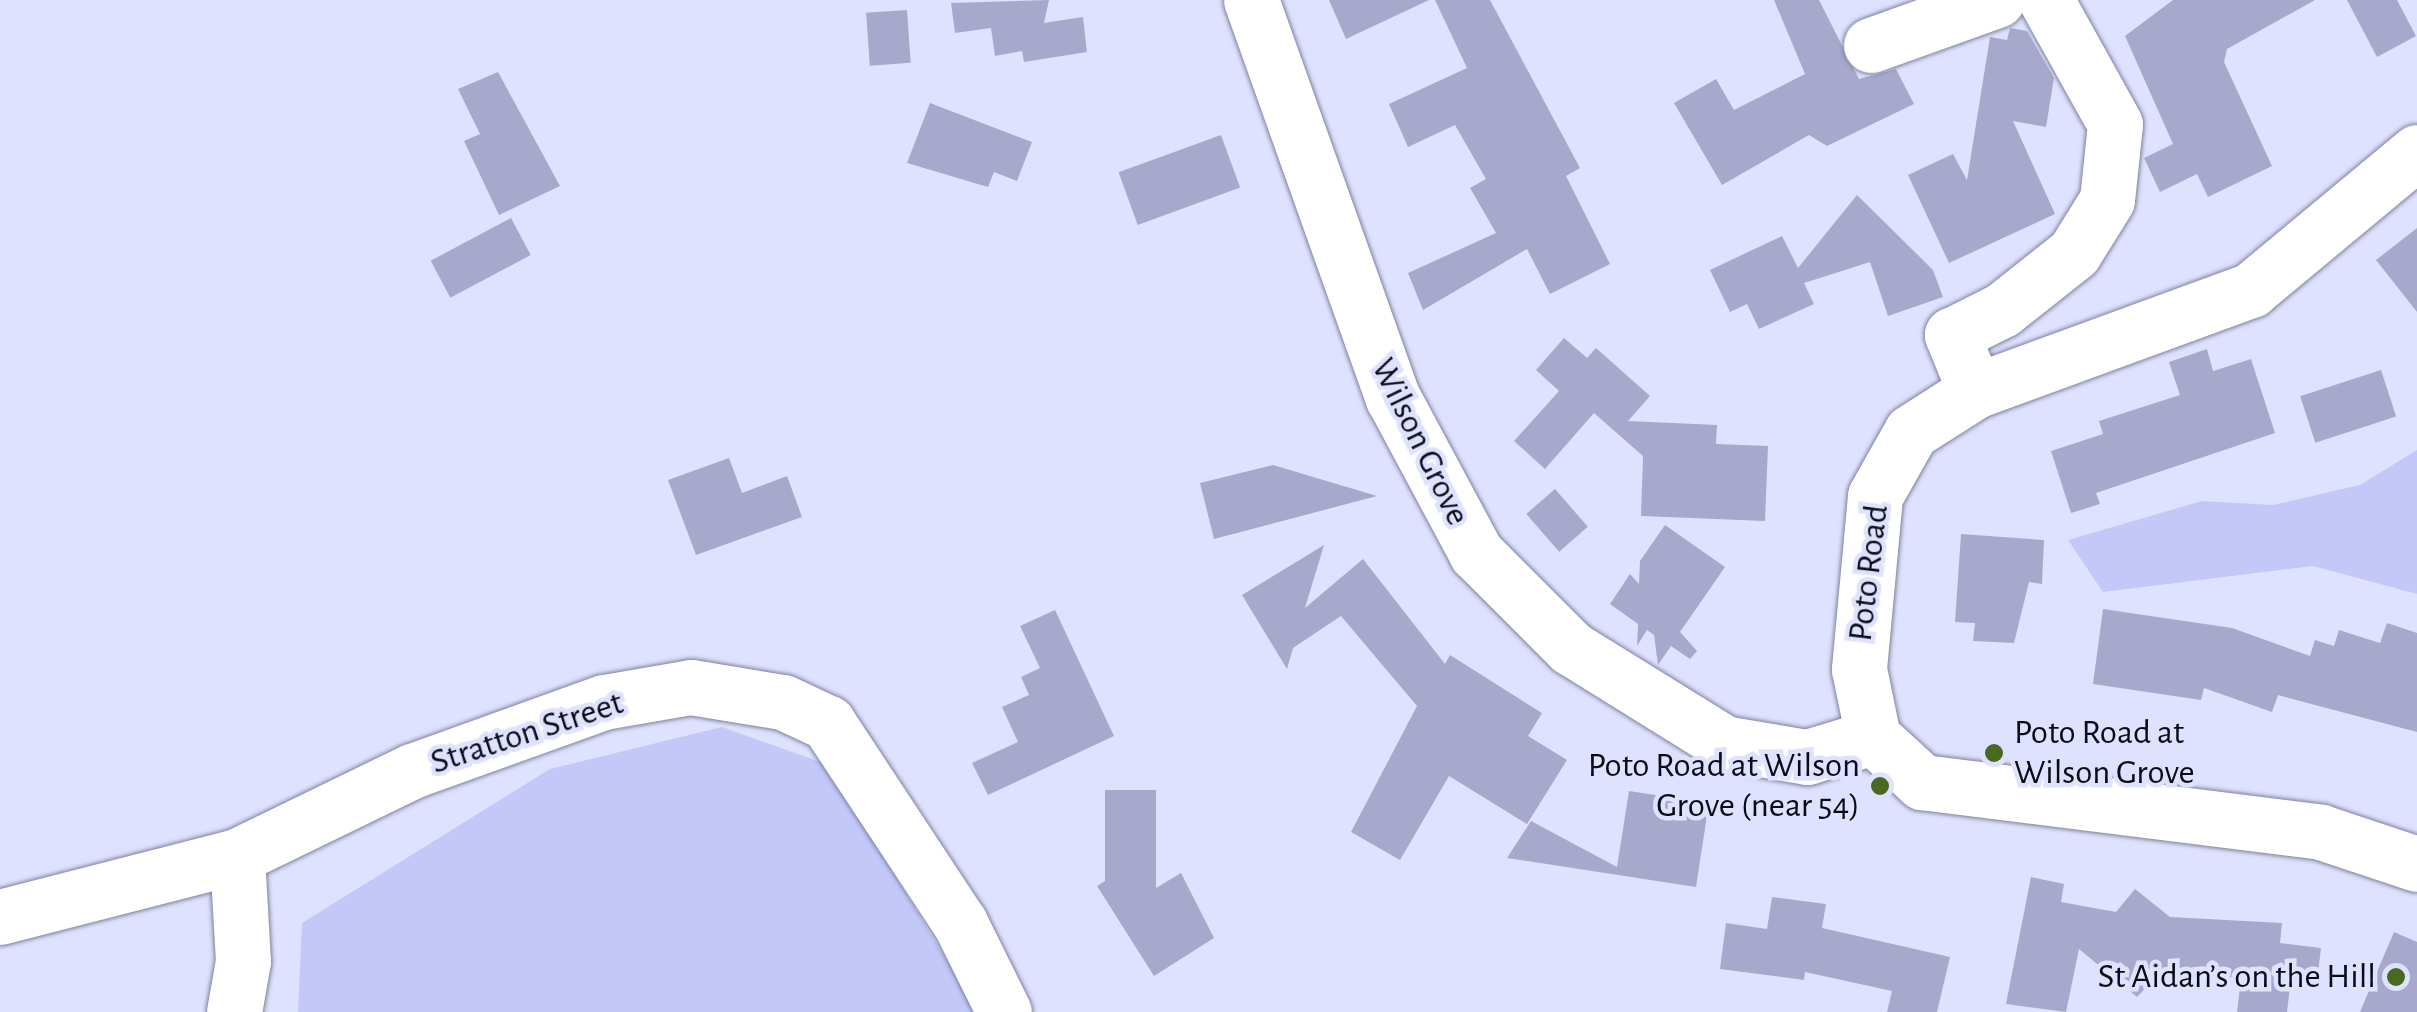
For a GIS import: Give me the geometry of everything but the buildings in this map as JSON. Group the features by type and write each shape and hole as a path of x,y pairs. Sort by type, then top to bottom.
{"street":[{"path":"1871,45 1997,0"},
{"path":"1974,391 1952,335 2002,310 2074,253 2107,200 2115,124 2046,0"},
{"name":"Wilson Grove","path":"1267,11 1392,398 1476,552 1572,648 1724,743 1808,757 1874,736"},
{"name":"Poto Road","path":"1874,736 1859,669 1875,496 1898,446 1974,391 2251,290 2417,152"},
{"name":"Stratton Street","path":"0,916 237,856 412,771 604,702 691,687 737,691 828,723 960,923 1004,1012"},
{"path":"1874,736 1900,769 1952,789 2320,832 2417,864"},
{"path":"234,1012 243,961 237,856"}],"shaded area":[{"path":"2417,450 2417,594 2313,566 2103,592 2068,540 2202,501 2273,505 2360,485"},
{"path":"722,727 826,764 979,1012 298,1012 302,923 550,769"}],"place":[{"name":"Poto Road at Wilson Grove","path":"1994,753"},
{"name":"Poto Road at Wilson Grove (near 54)","path":"1880,786"},
{"name":"St Aidan’s on the Hill","path":"2396,977"}]}
